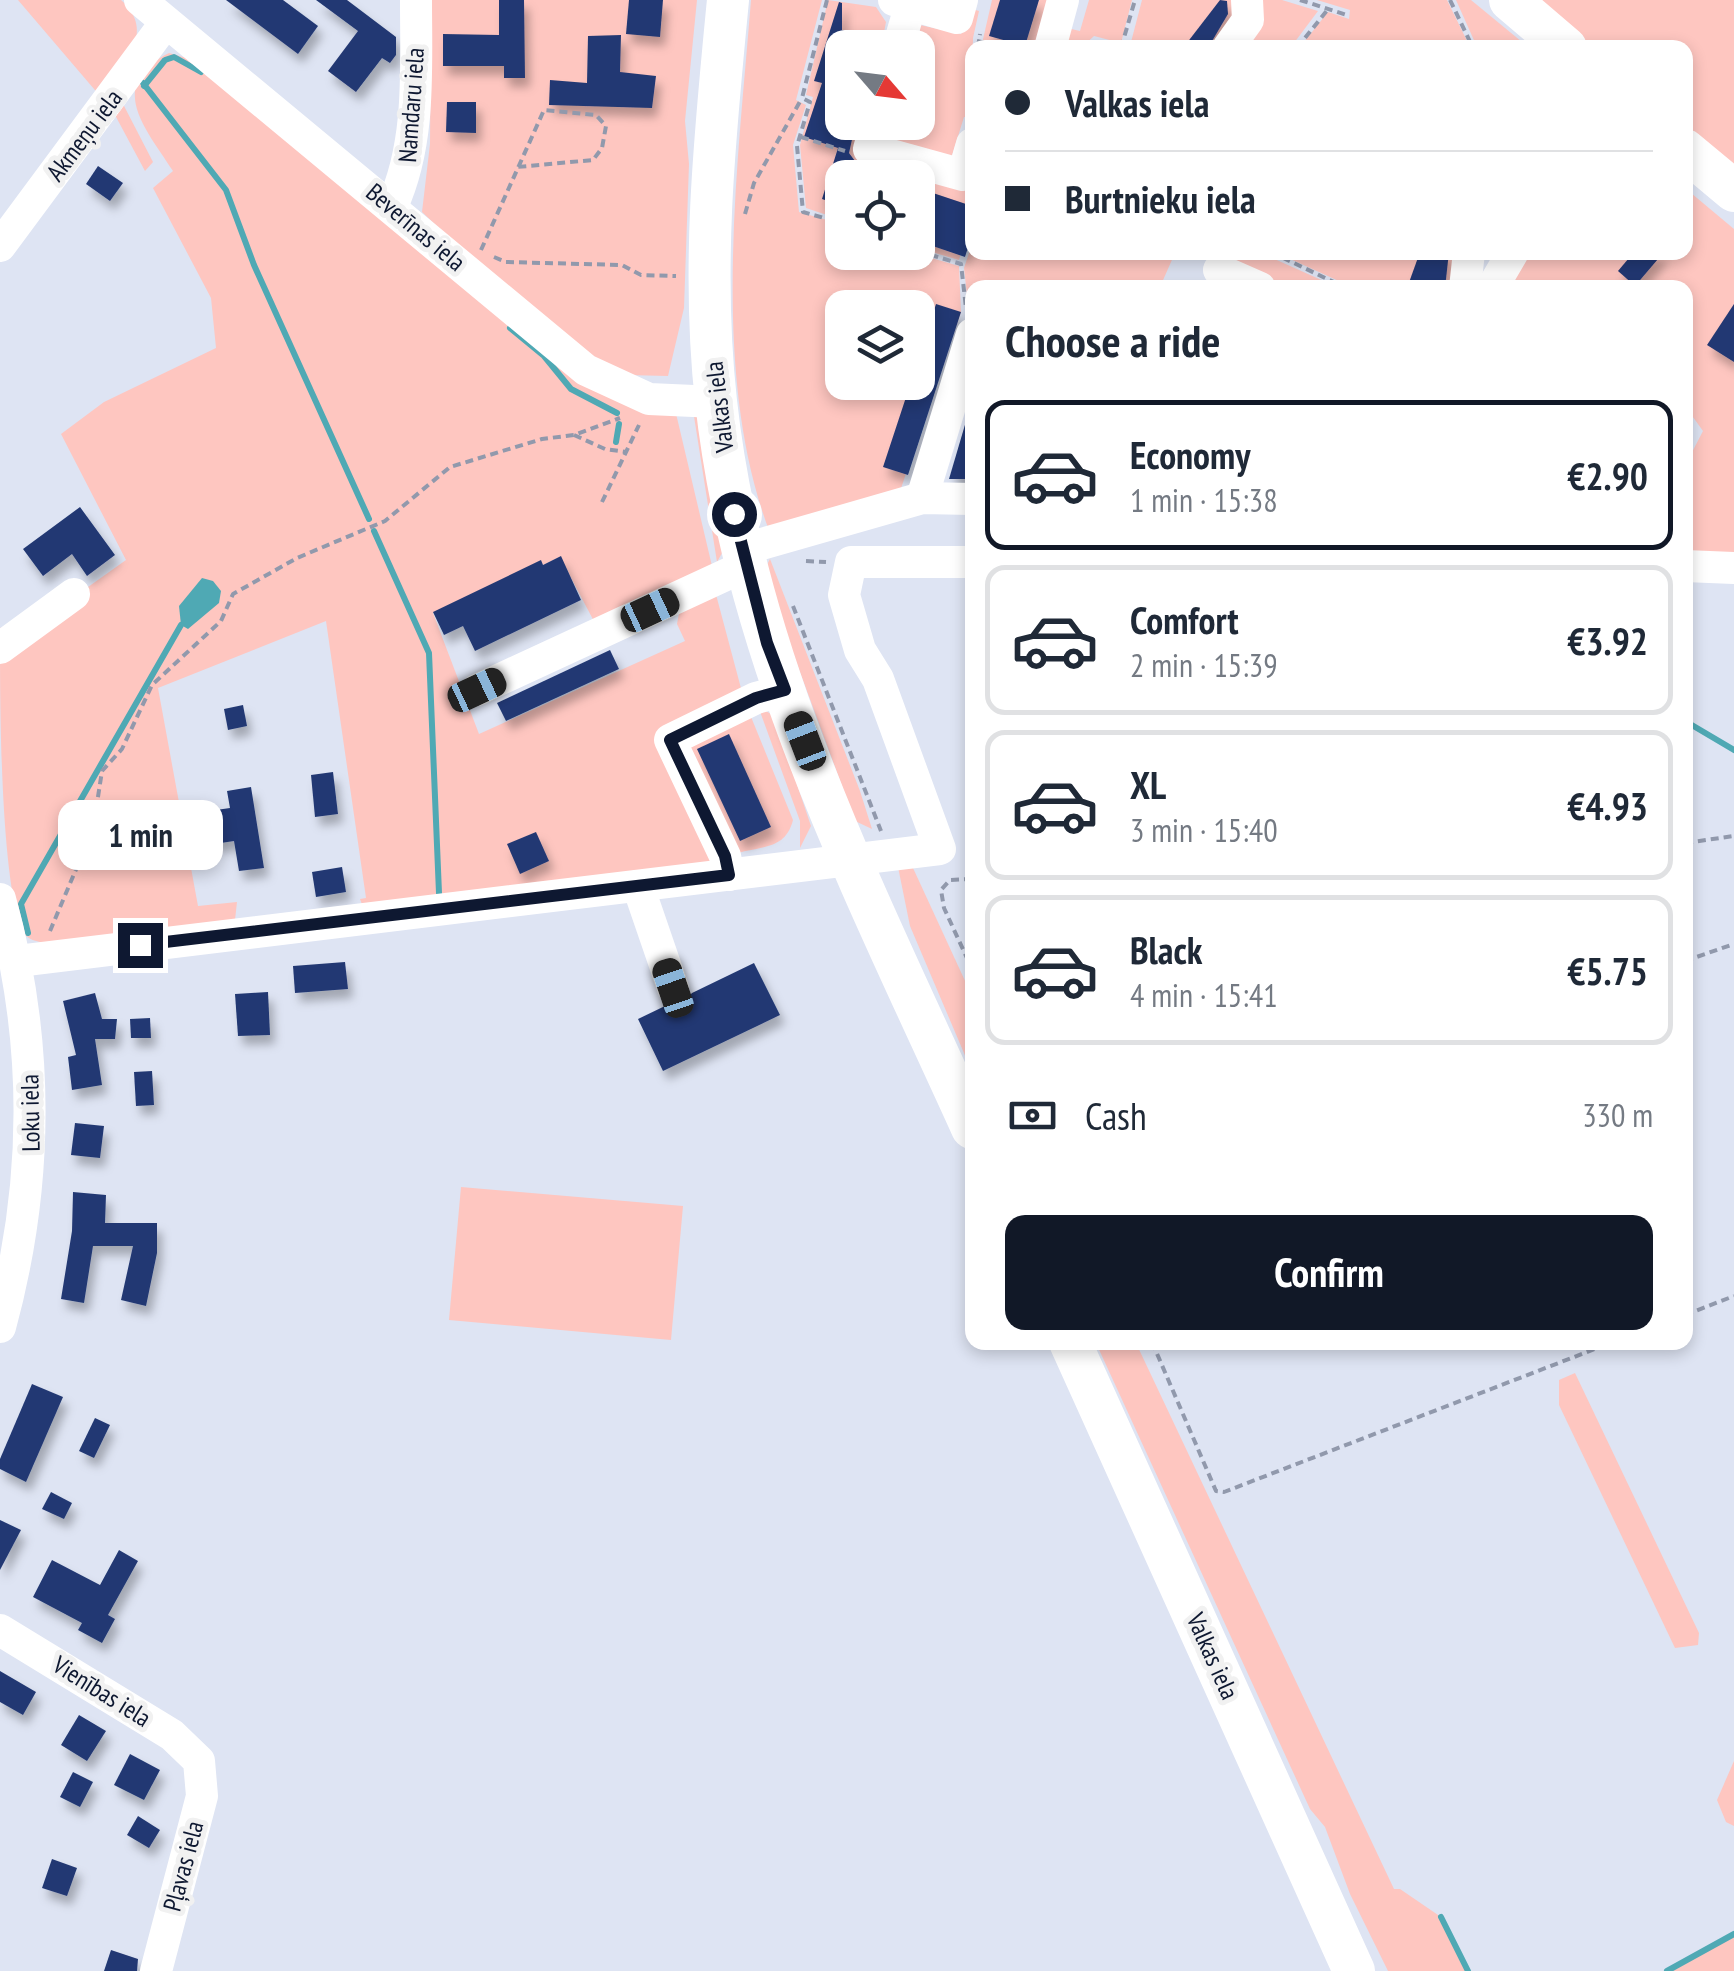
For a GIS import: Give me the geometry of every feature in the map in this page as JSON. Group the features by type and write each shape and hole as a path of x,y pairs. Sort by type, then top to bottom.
{"main road":[{"name":"Valkas iela","path":"728,0 709,248 716,402 744,558 785,690 851,862 965,1113"},
{"path":"1510,0 1557,40"},
{"path":"1693,157 1734,191"},
{"name":"Valkas iela","path":"1074,1350 1354,1971"}],"street":[{"name":"Beverīnas iela","path":"140,0 392,206 476,262 586,370 649,399 716,402"},
{"name":"Namdaru iela","path":"392,206 405,177 416,92 416,0"},
{"path":"901,30 906,2 957,18 962,0"},
{"path":"1052,40 1063,0"},
{"path":"1234,40 1248,20 1246,0"},
{"name":"Akmeņu iela","path":"0,246 166,22"},
{"path":"882,140 963,175 965,168"},
{"path":"1220,270 1242,280"},
{"path":"922,498 965,357"},
{"path":"477,690 744,558 922,498 965,499"},
{"path":"26,960 940,849 878,679 860,650 844,595 851,562 965,562"},
{"path":"1693,566 1734,568"},
{"path":"0,648 74,594"},
{"path":"729,875 725,856 670,740 756,698 785,690"},
{"path":"638,886 673,988"},
{"name":"Loku iela","path":"0,899 26,960 32,1085 31,1174 0,1328"},
{"name":"Vienības iela","path":"0,1630 172,1735 198,1761"},
{"name":"Pļavas iela","path":"156,1971 202,1796 198,1761"}],"path":[{"path":"740,230 754,183 802,98 827,0"},
{"path":"1123,40 1135,0"},
{"path":"1300,0 1348,15"},
{"path":"1450,0 1469,40"},
{"path":"1303,40 1328,8"},
{"path":"802,98 810,102 799,137 803,212 825,218"},
{"path":"517,167 592,160 602,148 606,126 596,115 544,110 517,167 476,262 622,265 641,276 693,276"},
{"path":"799,137 846,151 866,140"},
{"path":"935,256 961,264 965,304"},
{"path":"1288,260 1329,280"},
{"path":"26,960 72,885 92,829 102,771 122,750 152,685 221,621 233,594 297,558 385,521 450,466 542,439 574,435 618,419 649,399"},
{"path":"602,502 649,399"},
{"path":"574,435 604,449 628,452"},
{"path":"794,560 851,562"},
{"path":"789,596 879,827"},
{"path":"1693,842 1734,836"},
{"path":"965,879 950,880 941,890 944,908 965,954"},
{"path":"1693,958 1734,944"},
{"path":"1693,1312 1734,1296"},
{"path":"1155,1350 1216,1492 1224,1492 1592,1350"}],"shaded area":[{"path":"18,0 121,0 132,12 136,25 133,49 100,96"},
{"path":"431,0 697,0 685,121 689,164 684,308 668,376 626,375 606,366 486,273 422,212 430,144"},
{"path":"751,0 822,0 796,100 806,105 793,145 799,212 825,219 825,270 935,270 935,259 959,266 961,312 935,388 935,290 825,290 825,400 931,400 896,503 770,533 751,471 739,406 734,338 735,200"},
{"path":"828,0 876,7 886,22 884,30 825,30 825,140 864,140 862,154 881,160 825,160 825,214 806,208 800,145 813,97 806,95"},
{"path":"992,0 1049,0 1038,40 983,40"},
{"path":"1089,0 1132,0 1122,40 1094,36 1090,40 1064,38 1067,28 1080,31"},
{"path":"1142,0 1237,0 1239,10 1215,40 1132,40"},
{"path":"1257,0 1282,0 1318,11 1296,40 1244,40"},
{"path":"1317,0 1447,0 1467,40 1306,40 1328,12 1349,19 1350,10"},
{"path":"1456,0 1471,0 1520,40 1474,40"},
{"path":"1510,0 1734,0 1734,191 1693,157 1693,40 1558,40"},
{"path":"969,8 979,11 973,40 965,40 965,117 950,162 890,140 935,140 935,30 920,30 920,25 961,34"},
{"path":"169,53 190,59 566,370 674,405 712,566 597,627 560,557 543,565 541,561 433,613 479,734 685,641 677,624 680,608 714,587 742,692 678,730 716,861 363,907 360,899 366,898 326,621 158,688 198,906 237,902 235,920 48,943 33,940 21,930 5,827 0,628 50,614 126,560 61,434 104,402 216,348 211,298 153,188 173,171 137,109 139,79 149,66"},
{"path":"123,104 153,162 145,171 115,115"},
{"path":"935,177 965,187 965,238 959,260 935,253"},
{"path":"1693,195 1734,229 1734,563 1693,562 1693,450 1703,431 1693,417 1693,280 1508,280 1519,260 1693,260"},
{"path":"967,260 1172,260 1163,280 965,280"},
{"path":"1230,260 1277,260 1321,280 1273,280"},
{"path":"1292,260 1461,260 1459,280 1337,280"},
{"path":"693,410 702,419 726,546 717,562"},
{"path":"770,559 872,829 855,821 763,572"},
{"path":"758,706 774,716 811,826 800,848 800,821"},
{"path":"747,707 793,820 784,838 732,855 683,745"},
{"path":"898,867 913,868 965,981 965,1056 910,926"},
{"path":"461,1187 683,1206 671,1340 449,1320"},
{"path":"1099,1350 1139,1350 1394,1889 1400,1889 1441,1917 1468,1971 1388,1971 1350,1894 1325,1827 1310,1809"},
{"path":"1575,1373 1699,1633 1698,1645 1675,1648 1559,1405 1559,1380"},
{"path":"1734,1761 1734,1826 1726,1822 1717,1800"},
{"path":"1734,1934 1734,1971 1667,1971"}],"water":[{"path":"202,578 213,581 221,591 219,603 188,629 181,625 179,606"}],"building":[{"path":"226,0 283,0 318,26 298,54"},
{"path":"316,0 347,0 396,37 396,55 390,63 382,58 356,92 328,71 358,31"},
{"path":"499,0 524,0 525,78 504,78 504,66 443,66 443,34 499,35"},
{"path":"629,0 663,0 660,37 626,34"},
{"path":"1000,0 1039,0 1027,40 989,36"},
{"path":"1220,0 1227,1 1228,14 1213,40 1189,40"},
{"path":"839,2 842,3 842,30 830,30"},
{"path":"621,35 620,72 656,76 652,108 549,105 550,80 587,83 588,36"},
{"path":"825,46 825,140 852,140 849,153 854,160 834,160 838,148 804,137 822,83 814,81"},
{"path":"447,102 476,102 476,133 446,132"},
{"path":"98,166 123,183 110,201 86,184"},
{"path":"935,194 965,204 965,257 935,247"},
{"path":"1417,260 1448,260 1446,280 1410,280"},
{"path":"1627,260 1657,260 1640,280 1628,280 1618,271"},
{"path":"936,304 961,312 935,392"},
{"path":"1734,304 1734,362 1707,345"},
{"path":"905,400 932,400 908,475 883,467"},
{"path":"965,425 965,479 949,479"},
{"path":"80,507 115,555 87,576 72,554 43,576 23,549"},
{"path":"561,556 581,600 475,651 463,626 444,635 433,612 541,560 543,565"},
{"path":"610,650 619,669 506,721 497,703"},
{"path":"243,705 247,726 228,730 224,709"},
{"path":"729,734 771,827 740,841 697,749"},
{"path":"333,772 338,814 315,817 311,775"},
{"path":"251,787 264,868 239,871 234,841 214,844 209,811 230,808 227,791"},
{"path":"536,832 549,861 520,874 507,844"},
{"path":"342,867 346,892 316,897 312,872"},
{"path":"345,962 348,989 295,993 293,966"},
{"path":"754,963 780,1015 663,1071 638,1019 665,1006 680,1006 692,993"},
{"path":"268,992 270,1035 238,1036 235,994"},
{"path":"95,993 102,1019 117,1019 115,1039 95,1039 102,1085 72,1090 68,1057 76,1055 63,1001"},
{"path":"150,1018 151,1038 131,1038 130,1019"},
{"path":"152,1071 154,1105 136,1106 134,1072"},
{"path":"75,1123 104,1126 100,1158 71,1155"},
{"path":"73,1192 106,1195 105,1223 157,1223 157,1253 146,1306 121,1300 133,1246 93,1246 84,1303 61,1299 72,1231"},
{"path":"32,1384 63,1397 26,1482 0,1469 0,1459"},
{"path":"95,1418 110,1425 94,1458 79,1451"},
{"path":"51,1492 72,1503 64,1519 42,1509"},
{"path":"0,1520 21,1530 0,1570"},
{"path":"119,1550 138,1561 108,1615 115,1619 102,1643 78,1630 82,1623 33,1597 52,1560 100,1585"},
{"path":"0,1671 36,1692 23,1715 0,1702"},
{"path":"79,1715 106,1731 87,1761 61,1745"},
{"path":"130,1754 160,1770 144,1800 114,1785"},
{"path":"73,1772 93,1782 80,1807 60,1797"},
{"path":"138,1816 160,1830 149,1848 127,1835"},
{"path":"52,1859 77,1868 67,1896 42,1888"},
{"path":"111,1950 138,1959 137,1971 104,1971"}],"waterway":[{"path":"144,86 165,60 174,57 201,72"},
{"path":"143,83 226,190 254,265 369,519"},
{"path":"510,328 544,356 571,389 617,413"},
{"path":"616,442 619,424"},
{"path":"374,531 429,653 439,893"},
{"path":"28,933 21,904 181,625"},
{"path":"1693,726 1734,750"},
{"path":"1441,1917 1468,1971"},
{"path":"1667,1971 1734,1934"}],"route":[{"path":"140,945 729,875 725,856 688,786 670,740 756,698 785,690 767,643 734,514"}]}
